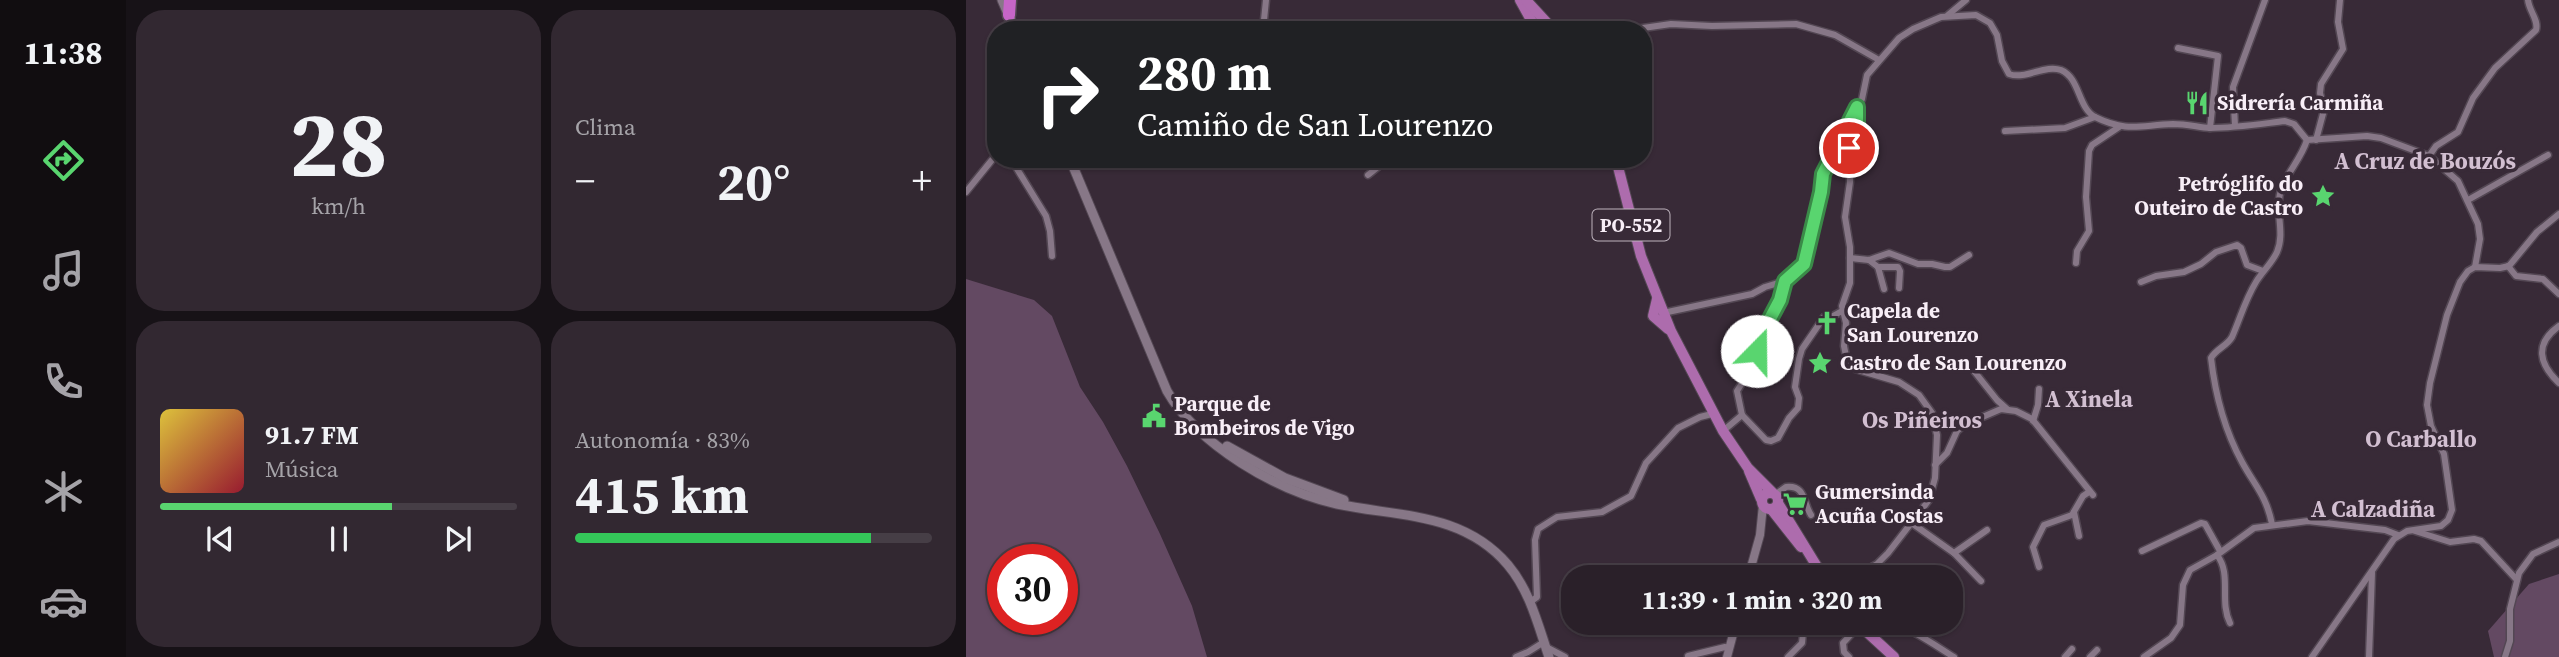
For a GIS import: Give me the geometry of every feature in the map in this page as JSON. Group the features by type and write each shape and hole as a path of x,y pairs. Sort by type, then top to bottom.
{"highway":[{"path":"1009,16 1010,0"}],"main road":[{"path":"1002,0 1011,21"},
{"path":"1520,0 1532,21"},
{"path":"1531,2 1545,21"},
{"path":"1074,168 1167,391 1180,410 1209,438 1241,462 1281,484 1370,508 1444,522 1474,536 1509,566 1530,602 1549,657"},
{"name":"PO-552","path":"1618,168 1638,248 1657,298 1658,315"},
{"path":"1658,315 1671,331 1712,414 1770,502 1803,541 1815,565"},
{"path":"1209,438 1322,496"},
{"path":"1252,460 1281,484"},
{"path":"1770,502 1779,521 1815,565"},
{"path":"1871,636 1894,657"}],"street":[{"path":"1264,21 1266,0"},
{"path":"1658,315 1752,295 1765,287 1785,281 1804,264 1823,174 1862,99 1867,75 1905,33 1948,15 1966,0"},
{"path":"2235,126 2233,87 2265,0"},
{"path":"2316,140 2324,110 2321,84 2343,49 2338,22 2340,0"},
{"path":"2429,156 2436,146 2458,132 2473,98 2495,68 2536,30 2537,23 2528,8 2528,0"},
{"path":"1948,15 1976,15 1990,23 1997,35 2001,61 2009,74 2021,76 2056,69 2065,72 2090,114 2119,127 2175,124 2210,128 2291,122 2307,140 2367,136 2381,138 2429,156 2458,181 2468,200 2480,231 2475,267"},
{"path":"1652,27 1671,24 1796,24 1835,35 1879,60"},
{"path":"2178,48 2218,56 2210,128"},
{"path":"1857,107 1857,121 1849,148 1850,182 1845,216 1850,283 1844,296 1842,311 1846,323 1844,346 1855,369 1910,388 1927,405 1936,424 1934,488 1929,500 1913,524 1875,565"},
{"path":"2005,131 2065,128 2095,117"},
{"path":"2076,263 2077,251 2090,232 2086,197 2089,151 2092,145 2119,127"},
{"path":"2272,524 2268,504 2241,461 2222,413 2211,358 2232,337 2243,308 2263,271 2277,253 2281,238 2279,215 2282,188 2302,156 2307,140"},
{"path":"2468,200 2548,155"},
{"path":"966,192 987,166"},
{"path":"1017,168 1048,223 1052,256"},
{"path":"1368,175 1377,168"},
{"path":"2508,267 2537,232 2559,214"},
{"path":"2141,282 2156,276 2184,272 2201,264 2216,252 2237,245 2241,248 2247,265 2263,271"},
{"path":"1850,258 1869,260 1889,253 1918,264 1950,267 1969,255"},
{"path":"1869,260 1878,267 1884,289"},
{"path":"1878,267 1898,267 1899,288"},
{"path":"2144,657 2171,638 2180,625 2183,585 2187,574 2249,530 2272,524 2308,521 2400,534 2441,526 2448,520 2452,510 2444,454 2428,420 2428,391 2450,304 2464,275 2475,267 2508,267 2516,276 2543,279 2559,294"},
{"path":"1785,281 1780,300 1757,344 1753,366 1737,391 1742,415 1766,440 1778,438 1798,408 1799,398 1795,387 1802,349 1824,317 1842,311"},
{"path":"2559,326 2548,338 2542,358 2547,372 2559,383"},
{"path":"1974,371 1997,400 2008,409 2033,421 2091,494 2084,496 2074,512 2044,525 2033,547 2039,567"},
{"path":"2033,421 2039,389"},
{"path":"1935,465 1947,453 1957,431 1964,425 2001,409 2008,409"},
{"path":"1530,602 1537,597 1535,540 1538,529 1558,517 1602,512 1626,500 1635,491 1646,463 1678,428 1699,417 1712,414"},
{"path":"1723,431 1742,415"},
{"path":"1752,565 1770,502 1786,486 1797,487 1802,491 1811,515"},
{"path":"1760,535 1767,520 1770,502"},
{"path":"2074,512 2079,536"},
{"path":"1767,520 1779,521"},
{"path":"2142,551 2201,523 2205,524 2224,569 2224,607 2230,623"},
{"path":"1913,524 1954,552 1982,581"},
{"path":"1954,552 1987,530"},
{"path":"2413,530 2450,542 2474,539 2481,541 2516,580"},
{"path":"2312,657 2400,534"},
{"path":"2508,654 2510,609 2516,592 2516,580 2533,554 2559,542"},
{"path":"2369,657 2372,573"},
{"path":"1871,636 1887,624 1898,626 1954,657"},
{"path":"1728,653 1733,635"},
{"path":"1788,657 1802,643 1803,635"},
{"path":"1849,635 1843,643 1844,652 1849,657"},
{"path":"1516,657 1545,644 1565,657"},
{"path":"1688,656 1725,647 1728,653"},
{"path":"2065,657 2072,649"},
{"path":"2090,657 2097,650"}],"shaded area":[{"path":"966,279 1034,300 1052,316 1080,387 1127,466 1160,534 1192,606 1207,657 966,657"},
{"path":"2559,574 2559,657 2494,657 2488,631 2529,584"}],"place":[{"name":"Sidrería Carmiña","path":"2197,103"},
{"name":"Petróglifo do Outeiro de Castro","path":"2323,196"},
{"name":"Capela de San Lourenzo","path":"1827,323"},
{"name":"Castro de San Lourenzo","path":"1820,363"},
{"name":"Parque de Bombeiros de Vigo","path":"1154,416"},
{"name":"Gumersinda Acuña Costas","path":"1795,504"}],"district":[{"name":"A Cruz de Bouzós","path":"2425,161"},
{"name":"A Xinela","path":"2089,399"},
{"name":"Os Piñeiros","path":"1922,420"},
{"name":"O Carballo","path":"2421,439"},
{"name":"A Calzadiña","path":"2373,509"}],"route":[{"path":"1757,351 1757,344 1780,300 1785,281 1804,264 1825,167 1857,107 1857,121 1849,148"}]}
